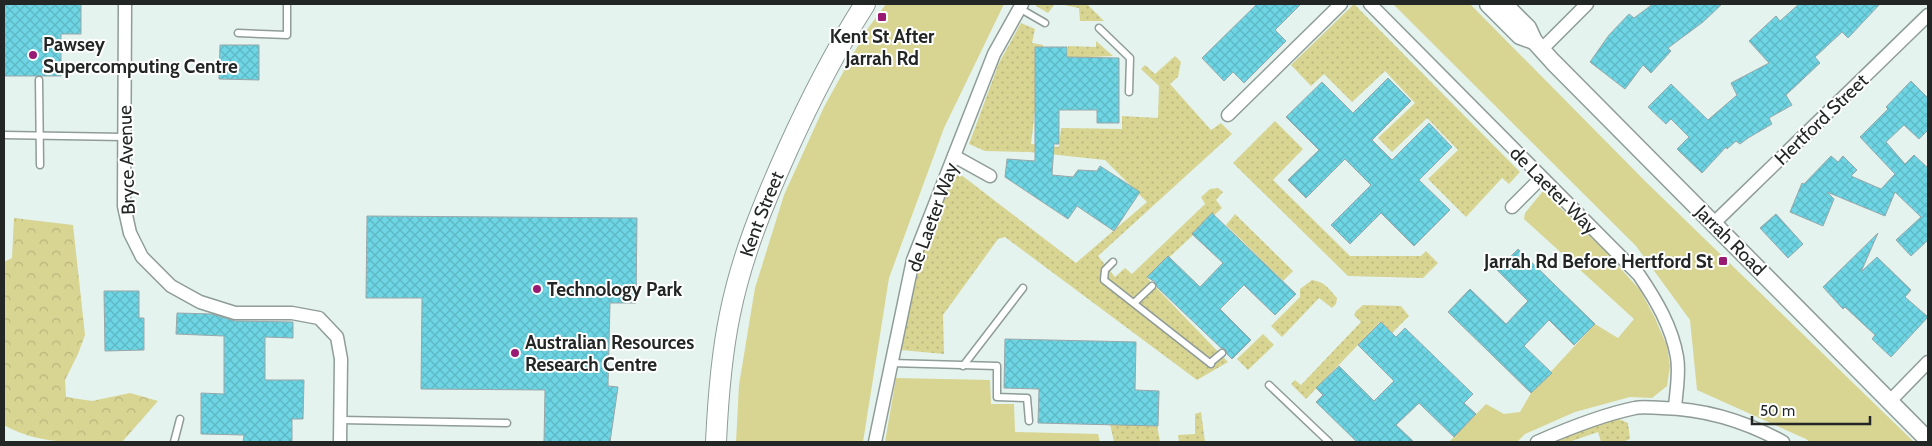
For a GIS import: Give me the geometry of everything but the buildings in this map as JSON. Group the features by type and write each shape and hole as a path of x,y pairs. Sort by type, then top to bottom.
{"main road":[{"name":"Kent Street","path":"716,442 721,372 730,314 755,225 808,105 842,40 865,4"}],"street":[{"name":"Bryce Avenue","path":"125,4 124,206 130,233 142,257 171,286 200,302 235,313 292,313 319,318 336,337 341,359 340,442"},
{"path":"1228,115 1341,4"},
{"name":"de Laeter Way","path":"1370,4 1639,276 1667,322 1677,358 1675,408"},
{"name":"Jarrah Road","path":"1488,4 1520,36 1538,45"},
{"name":"Jarrah Road","path":"1504,4 1528,28 1538,45 1928,440"},
{"path":"1538,45 1587,4"},
{"name":"de Laeter Way","path":"875,442 913,260 994,54 1021,6"},
{"name":"Hertford Street","path":"1714,223 1928,15"},
{"path":"954,156 990,176"},
{"path":"1512,207 1541,178"},
{"path":"1890,401 1928,362"},
{"path":"1537,442 1577,424 1637,408 1675,408 1705,412 1763,431 1783,442"}],"lane":[{"path":"238,33 287,35 287,4"},
{"path":"1021,6 1045,23"},
{"path":"1099,28 1130,58 1129,92"},
{"path":"39,80 40,165"},
{"path":"4,135 124,137"},
{"path":"1113,262 1105,270 1104,280 1210,364 1222,353"},
{"path":"1134,303 1152,286"},
{"path":"963,366 1023,288"},
{"path":"892,363 997,366 997,397 1028,398 1029,421"},
{"path":"1269,385 1329,442"},
{"path":"174,442 180,418"},
{"path":"340,420 507,423"}],"green space":[{"path":"886,4 1004,4 944,128 889,278 863,442 736,442 739,385 755,288 784,195 824,107 866,31"},
{"path":"1036,4 1055,4 1048,13 1036,6"},
{"path":"1059,4 1087,4 1104,21 1080,21 1079,8"},
{"path":"1354,4 1520,172 1509,184 1502,178 1466,217 1428,179 1458,150 1427,118 1392,152 1378,138 1415,103 1385,71 1352,102 1324,74 1311,86 1291,65"},
{"path":"1393,4 1470,4 1646,182 1914,442 1810,442 1697,390 1690,320 1636,246"},
{"path":"1021,23 1035,29 1032,43 1043,45 1031,144 1059,147 1061,128 1122,129 1122,116 1158,118 1159,86 1141,69 1145,65 1155,74 1175,56 1181,62 1178,77 1170,84 1211,130 1221,123 1232,134 1098,256 1115,277 1125,268 1132,274 1205,204 1201,197 1210,189 1218,188 1223,192 1216,200 1222,208 1147,278 1228,362 1197,380 1005,237 998,239 943,315 944,354 901,350 917,268 956,171 1076,263 1147,202 1105,160 1030,152 985,151 969,144 999,63"},
{"path":"1096,41 1113,56 1068,58 1068,46 1096,47"},
{"path":"1275,121 1303,149 1273,180 1350,256 1421,256 1426,251 1438,263 1423,278 1348,276 1233,163"},
{"path":"1543,191 1603,249 1640,290 1667,346 1670,366 1667,386 1652,398 1630,397 1575,412 1525,434 1517,442 1449,442 1486,404 1504,414 1520,412 1531,393 1595,324 1618,338 1634,319 1524,219 1525,213"},
{"path":"1235,214 1293,271 1283,281 1226,225"},
{"path":"14,218 73,225 85,335 65,380 66,397 92,401 130,393 158,401 122,442 46,440 18,432 4,425 4,262 12,258"},
{"path":"1312,280 1320,282 1329,288 1337,298 1336,304 1332,308 1319,298 1282,337 1271,326 1300,297 1300,289"},
{"path":"1363,305 1401,306 1409,316 1392,333 1380,322 1306,399 1291,384 1295,380 1301,385 1361,322 1354,315"},
{"path":"1263,334 1274,345 1248,370 1237,359"},
{"path":"896,378 990,380 991,404 1014,404 1015,432 1098,434 1100,442 885,442"},
{"path":"1201,412 1205,442 1179,442 1178,435 1195,434 1195,414"},
{"path":"1619,419 1628,423 1630,439 1622,442 1601,442 1598,432 1569,442 1550,442 1583,428"},
{"path":"1110,424 1157,425 1160,442 1114,442"}],"place":[{"name":"Kent St After Jarrah Rd","path":"882,17"},
{"name":"Pawsey Supercomputing Centre","path":"33,55"},
{"name":"Jarrah Rd Before Hertford St","path":"1723,261"},
{"name":"Technology Park","path":"537,289"},
{"name":"Australian Resources Research Centre","path":"515,353"}]}
